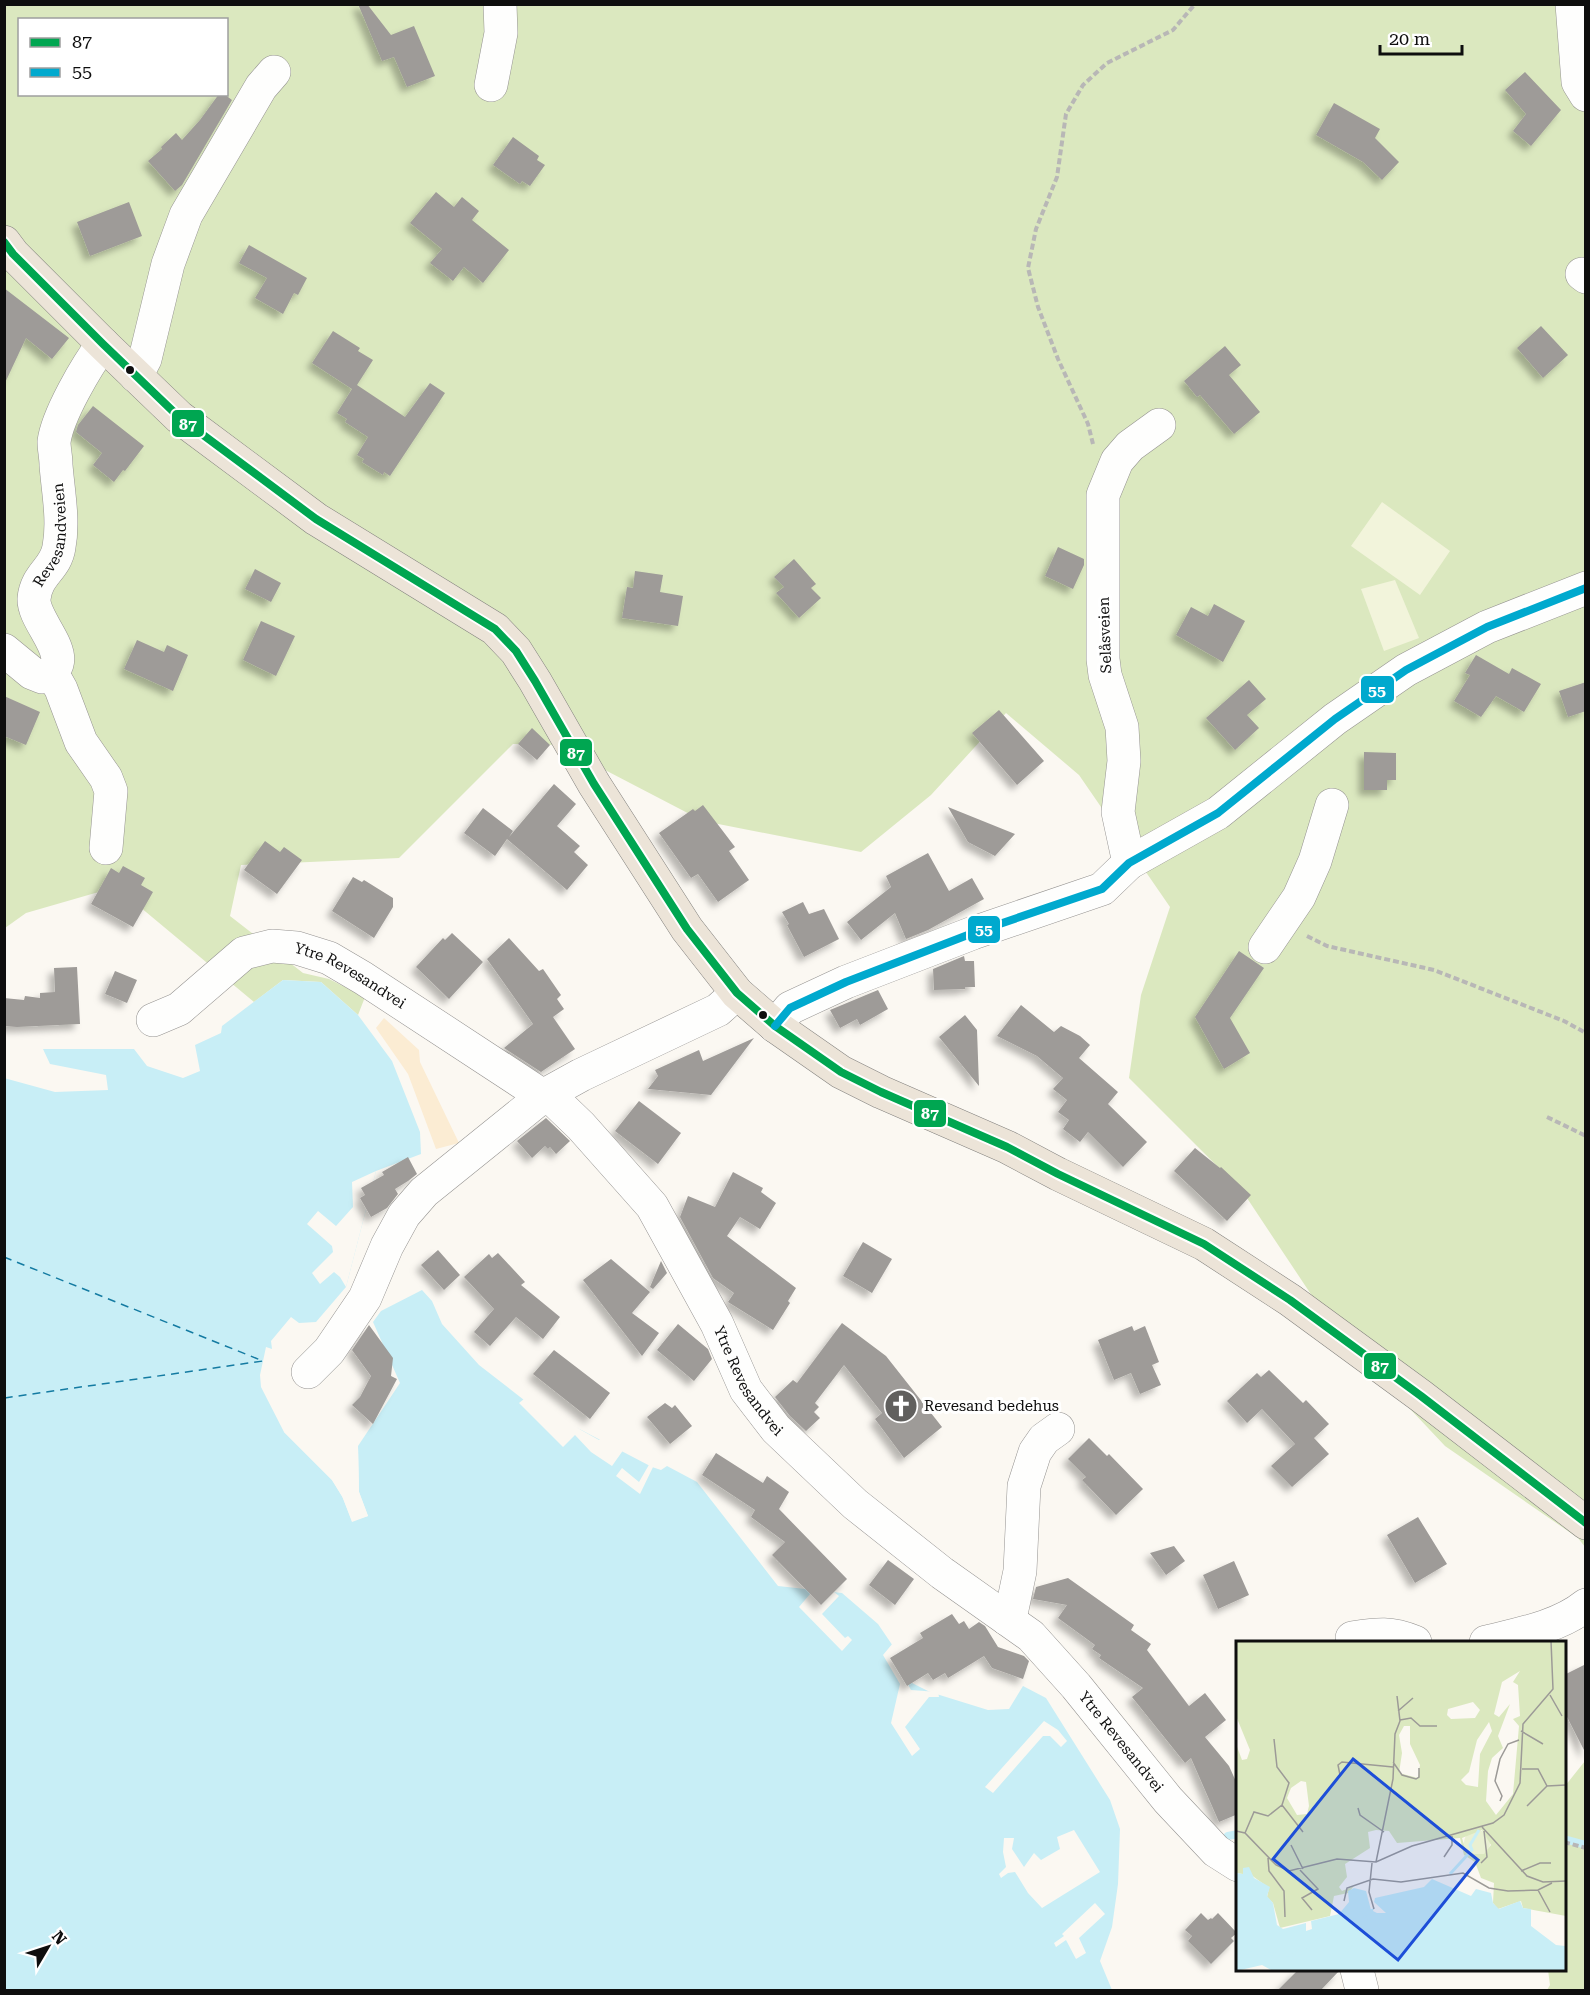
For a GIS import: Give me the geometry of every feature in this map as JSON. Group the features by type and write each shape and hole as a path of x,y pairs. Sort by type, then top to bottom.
{"main road":[{"path":"4,242 13,255 179,417 316,519 495,629 516,651 594,784 687,929 737,993 775,1026 841,1072 1007,1147 1204,1244 1300,1307 1421,1396 1586,1523"}],"street":[{"path":"491,85 501,33 500,4"},
{"path":"1573,5 1578,82 1586,95"},
{"path":"136,376 145,359 168,264 186,215 261,87 274,72"},
{"name":"Revesandveien","path":"52,673 58,664 57,652 34,607 34,596 40,578 55,560 59,548 61,518 54,441 67,406 90,361 103,344"},
{"name":"Selåsveien","path":"1129,863 1118,812 1124,760 1122,728 1105,675 1103,658 1103,495 1117,461 1130,446 1159,425"},
{"path":"775,1026 790,1008 846,982 973,933 1102,889 1129,863 1218,813 1335,718 1406,670 1488,627 1586,588"},
{"path":"4,650 32,673 42,677 52,673 61,689 81,742 106,778 111,791 106,848"},
{"path":"1265,947 1299,897 1315,861 1332,805"},
{"name":"Ytre Revesandvei","path":"153,1020 179,1009 244,953 272,946 297,948 329,958 363,978 543,1096 556,1102 581,1126 652,1206 717,1324 746,1390 776,1429 855,1504 942,1573 1031,1636 1069,1678 1168,1800 1216,1851 1236,1864"},
{"path":"308,1372 329,1351 365,1298 404,1215 424,1192 543,1096 581,1075 718,1010 737,993"},
{"path":"1007,1619 1011,1614 1020,1570 1024,1485 1035,1452 1044,1439 1058,1429"},
{"path":"1490,1641 1534,1630 1576,1613 1586,1605"},
{"path":"1352,1638 1378,1634 1398,1635 1413,1641"},
{"path":"1357,1971 1362,1990"}],"path":[{"path":"1103,495 1088,424 1058,359 1038,307 1028,268 1036,229 1057,177 1066,114 1083,85 1107,63 1173,30 1195,4"},
{"path":"1327,946 1434,970 1563,1021 1586,1033"},
{"path":"1547,1118 1586,1136"},
{"path":"1566,1843 1586,1848"}],"green space":[{"path":"5,5 1585,5 1585,1547 1578,1538 1445,1446 1332,1326 1243,1192 1129,1078 1141,995 1170,907 1079,775 1006,713 931,795 861,852 703,821 557,745 513,744 399,858 241,865 230,916 303,973 329,979 365,997 358,1015 321,982 283,980 254,1002 116,887 26,913 5,928"},
{"path":"1382,502 1450,551 1420,595 1351,546"},
{"path":"1395,580 1419,638 1384,651 1361,589"},
{"path":"1585,1761 1585,1990 1547,1990 1550,1985 1548,1971 1566,1971 1566,1785"}],"sand":[{"path":"384,1018 419,1050 420,1062 459,1143 436,1149 408,1074 376,1028"}],"water":[{"path":"283,980 321,982 358,1015 392,1061 420,1132 421,1154 376,1171 346,1287 316,1322 299,1323 291,1317 271,1341 272,1349 266,1347 260,1375 261,1387 284,1432 332,1480 342,1496 352,1521 368,1516 359,1492 358,1446 400,1383 373,1322 381,1311 422,1290 432,1301 442,1324 479,1365 524,1400 652,1467 661,1470 667,1466 697,1482 778,1586 842,1593 878,1624 897,1652 904,1679 930,1692 988,1710 1009,1709 1023,1686 1046,1698 1110,1800 1120,1829 1118,1884 1112,1927 1100,1961 1112,1990 5,1990 4,1078 55,1092 108,1090 106,1075 50,1064 43,1049 134,1049 147,1066 183,1078 200,1071 195,1045 221,1033 222,1026"}],"pier":[{"path":"376,1171 346,1287 334,1272 320,1284 312,1273 333,1252 332,1246 307,1224 318,1211 336,1226 353,1207 352,1182"},
{"path":"521,1394 599,1440 602,1438 624,1449 612,1466 591,1452 575,1435 563,1447 519,1403 524,1399"},
{"path":"287,1430 335,1478 354,1518 364,1514 356,1493 355,1446 358,1446 359,1492 368,1516 352,1522 343,1498 332,1480 284,1432"},
{"path":"650,1463 654,1465 640,1494 616,1476 622,1468 639,1482"},
{"path":"816,1587 829,1588 839,1596 822,1614 845,1638 848,1636 852,1640 842,1651 799,1607"},
{"path":"893,1643 899,1650 895,1660 911,1690 938,1692 939,1697 929,1697 905,1727 920,1749 912,1756 891,1723 900,1684 883,1655"},
{"path":"1044,1721 1058,1730 1067,1741 1061,1747 1050,1736 1043,1736 993,1793 985,1787"},
{"path":"1074,1830 1100,1872 1042,1908 1028,1893 1015,1872 1008,1873 1001,1878 999,1874 1006,1867 1003,1852 1004,1838 1014,1838 1012,1849 1024,1867 1034,1853 1041,1860 1060,1849 1057,1837"},
{"path":"1095,1903 1105,1914 1079,1938 1086,1953 1076,1959 1066,1940 1056,1947 1054,1943 1064,1936 1062,1934"}],"building":[{"path":"358,4 367,4 391,35 414,26 435,76 407,87 394,57 382,61"},
{"path":"1525,72 1561,110 1531,146 1513,131 1526,114 1505,90"},
{"path":"218,96 227,96 232,100 182,185 175,191 148,161 176,133 182,140"},
{"path":"1334,103 1380,129 1375,138 1399,162 1382,180 1363,162 1316,135"},
{"path":"513,137 539,156 537,160 545,165 530,186 522,181 520,184 493,165"},
{"path":"436,192 454,207 462,197 479,211 472,220 509,250 483,283 464,267 453,281 430,263 442,249 410,223"},
{"path":"129,202 142,236 90,256 77,222"},
{"path":"249,245 307,278 298,295 294,293 283,314 255,298 267,278 239,263"},
{"path":"4,288 69,338 52,359 26,338 4,385"},
{"path":"1541,326 1568,355 1543,378 1517,348"},
{"path":"333,331 360,348 358,351 373,360 357,385 405,417 430,383 445,393 390,476 384,472 383,475 362,462 364,459 357,455 368,437 345,422 347,419 337,413 352,389 312,363"},
{"path":"1225,346 1241,365 1229,375 1260,412 1234,434 1200,395 1197,397 1184,381"},
{"path":"93,406 144,446 114,482 93,465 102,453 76,432 78,425"},
{"path":"1058,547 1084,559 1084,565 1073,589 1045,576"},
{"path":"794,559 816,584 811,588 821,598 799,618 776,593 784,587 774,577"},
{"path":"255,569 281,583 271,602 245,589"},
{"path":"635,571 663,575 660,592 683,596 678,626 622,618 627,587 633,588"},
{"path":"1214,604 1245,621 1223,662 1176,635 1191,607 1208,616"},
{"path":"261,621 295,636 276,676 243,660"},
{"path":"137,640 164,652 167,645 188,655 173,691 124,669"},
{"path":"1476,655 1509,674 1512,668 1541,684 1524,712 1496,696 1481,717 1454,701 1470,675 1465,673"},
{"path":"1249,680 1266,699 1247,715 1259,728 1235,750 1206,718"},
{"path":"1586,682 1586,711 1568,717 1559,691"},
{"path":"4,696 40,712 26,745 4,736"},
{"path":"999,710 1044,761 1017,785 972,733"},
{"path":"532,728 550,745 537,760 518,744"},
{"path":"1364,752 1396,753 1396,780 1387,780 1387,790 1364,790"},
{"path":"554,784 576,804 557,826 580,846 574,852 588,865 567,890 507,839 495,856 464,833 483,808 513,831 509,837"},
{"path":"703,805 735,847 729,851 749,880 718,902 698,874 691,878 659,833 693,809 695,811"},
{"path":"948,807 1015,834 995,856 968,842"},
{"path":"265,841 280,852 284,847 302,860 277,894 244,870"},
{"path":"928,853 949,891 972,878 984,899 928,930 906,939 895,913 861,940 847,922 891,887 886,876"},
{"path":"123,866 145,878 141,885 153,892 133,927 91,904 111,868 119,873"},
{"path":"353,877 362,882 364,880 393,898 393,907 374,938 332,911"},
{"path":"803,902 809,914 824,909 839,939 804,957 782,912"},
{"path":"452,933 483,962 449,999 416,967 443,938 445,940"},
{"path":"509,938 539,971 543,969 561,995 557,999 564,1009 553,1017 575,1049 541,1072 504,1048 533,1024 487,959"},
{"path":"1239,951 1264,968 1230,1018 1250,1053 1224,1069 1195,1017"},
{"path":"964,956 965,961 974,961 975,987 934,990 933,969"},
{"path":"77,967 80,1024 4,1026 4,998 24,1000 25,996 40,998 40,993 55,992 54,968"},
{"path":"115,971 137,980 127,1003 105,994"},
{"path":"878,990 888,1009 860,1025 857,1019 840,1028 830,1010"},
{"path":"1021,1005 1054,1032 1061,1026 1080,1036 1090,1045 1079,1058 1118,1092 1108,1104 1147,1142 1123,1167 1088,1132 1080,1142 1063,1129 1069,1120 1058,1112 1067,1100 1053,1089 1063,1078 1037,1056 997,1036"},
{"path":"965,1015 977,1030 979,1086 939,1037"},
{"path":"754,1038 711,1095 648,1089 658,1076 655,1070 699,1050 703,1061"},
{"path":"639,1101 681,1133 658,1164 615,1131"},
{"path":"546,1118 570,1141 556,1154 550,1147 548,1149 545,1146 532,1158 517,1141"},
{"path":"1195,1148 1221,1167 1251,1195 1227,1221 1174,1171"},
{"path":"408,1157 417,1174 395,1189 398,1194 387,1208 371,1217 360,1198 365,1195 361,1188 384,1175 382,1172"},
{"path":"733,1172 763,1188 761,1192 776,1203 760,1229 740,1217 727,1236 796,1288 788,1301 790,1303 773,1330 728,1302 734,1293 713,1278 680,1217 688,1196 715,1207"},
{"path":"863,1242 892,1259 872,1293 843,1276"},
{"path":"438,1250 460,1275 444,1290 421,1265"},
{"path":"498,1253 525,1282 521,1285 560,1317 543,1339 516,1317 490,1346 474,1332 494,1309 464,1277 489,1254 492,1258"},
{"path":"611,1259 650,1292 632,1313 659,1333 642,1356 583,1280"},
{"path":"661,1261 667,1273 653,1289 650,1287"},
{"path":"842,1323 886,1356 942,1427 904,1458 875,1419 882,1413 844,1365 815,1403 819,1407 814,1412 820,1418 806,1431 775,1397 793,1380 797,1383"},
{"path":"678,1324 708,1349 712,1359 694,1381 657,1350"},
{"path":"369,1325 393,1358 391,1376 397,1379 373,1424 352,1405 360,1397 371,1376 352,1350"},
{"path":"1132,1326 1134,1331 1145,1326 1159,1362 1152,1365 1161,1385 1140,1394 1131,1373 1114,1380 1098,1340"},
{"path":"554,1350 610,1393 590,1419 533,1374"},
{"path":"1269,1370 1303,1403 1306,1400 1329,1424 1314,1438 1329,1454 1292,1487 1271,1466 1295,1444 1262,1409 1247,1423 1227,1401 1257,1373 1261,1377"},
{"path":"665,1403 672,1408 675,1405 692,1426 670,1444 647,1417"},
{"path":"1089,1438 1107,1456 1109,1454 1143,1489 1116,1515 1082,1480 1086,1477 1068,1459"},
{"path":"716,1453 763,1483 767,1476 789,1492 779,1509 847,1579 821,1605 772,1555 785,1542 751,1517 755,1510 702,1475"},
{"path":"1418,1517 1447,1564 1415,1583 1387,1535"},
{"path":"1174,1546 1185,1561 1166,1575 1150,1553"},
{"path":"888,1560 914,1579 895,1605 869,1585"},
{"path":"1234,1561 1249,1595 1218,1609 1203,1575"},
{"path":"1068,1578 1134,1625 1131,1630 1151,1644 1147,1650 1189,1706 1205,1693 1226,1720 1205,1737 1229,1766 1236,1782 1236,1815 1219,1822 1191,1758 1185,1763 1132,1697 1143,1688 1099,1658 1101,1655 1092,1649 1095,1645 1058,1618 1067,1605 1033,1599 1036,1587"},
{"path":"952,1614 959,1624 964,1621 969,1629 979,1622 985,1626 998,1647 1024,1656 1029,1661 1023,1679 992,1668 984,1656 948,1678 945,1673 933,1680 928,1673 907,1686 890,1658 923,1638 920,1633"},
{"path":"1586,1664 1586,1754 1566,1715 1566,1674"},
{"path":"1201,1913 1208,1920 1218,1913 1236,1934 1231,1938 1234,1941 1211,1964 1188,1941 1192,1936 1185,1930"},
{"path":"1297,1971 1339,1971 1321,1990 1278,1990"}],"waterway":[{"path":"1228,1836 1236,1834"},
{"path":"1566,1840 1586,1845"}],"ferry route":[{"path":"4,1257 263,1361 4,1398"}],"transit line":[{"name":"87","path":"4,242 13,254 179,417 316,519 495,629 516,651 594,784 687,929 737,993 775,1026 841,1072 1007,1147 1204,1244 1290,1300 1421,1396 1586,1523"},
{"name":"55","path":"775,1026 790,1008 846,982 973,933 1102,889 1129,863 1218,813 1335,719 1406,670 1487,627 1586,588"}],"place":[{"name":"Revesand bedehus","path":"901,1406"}]}
